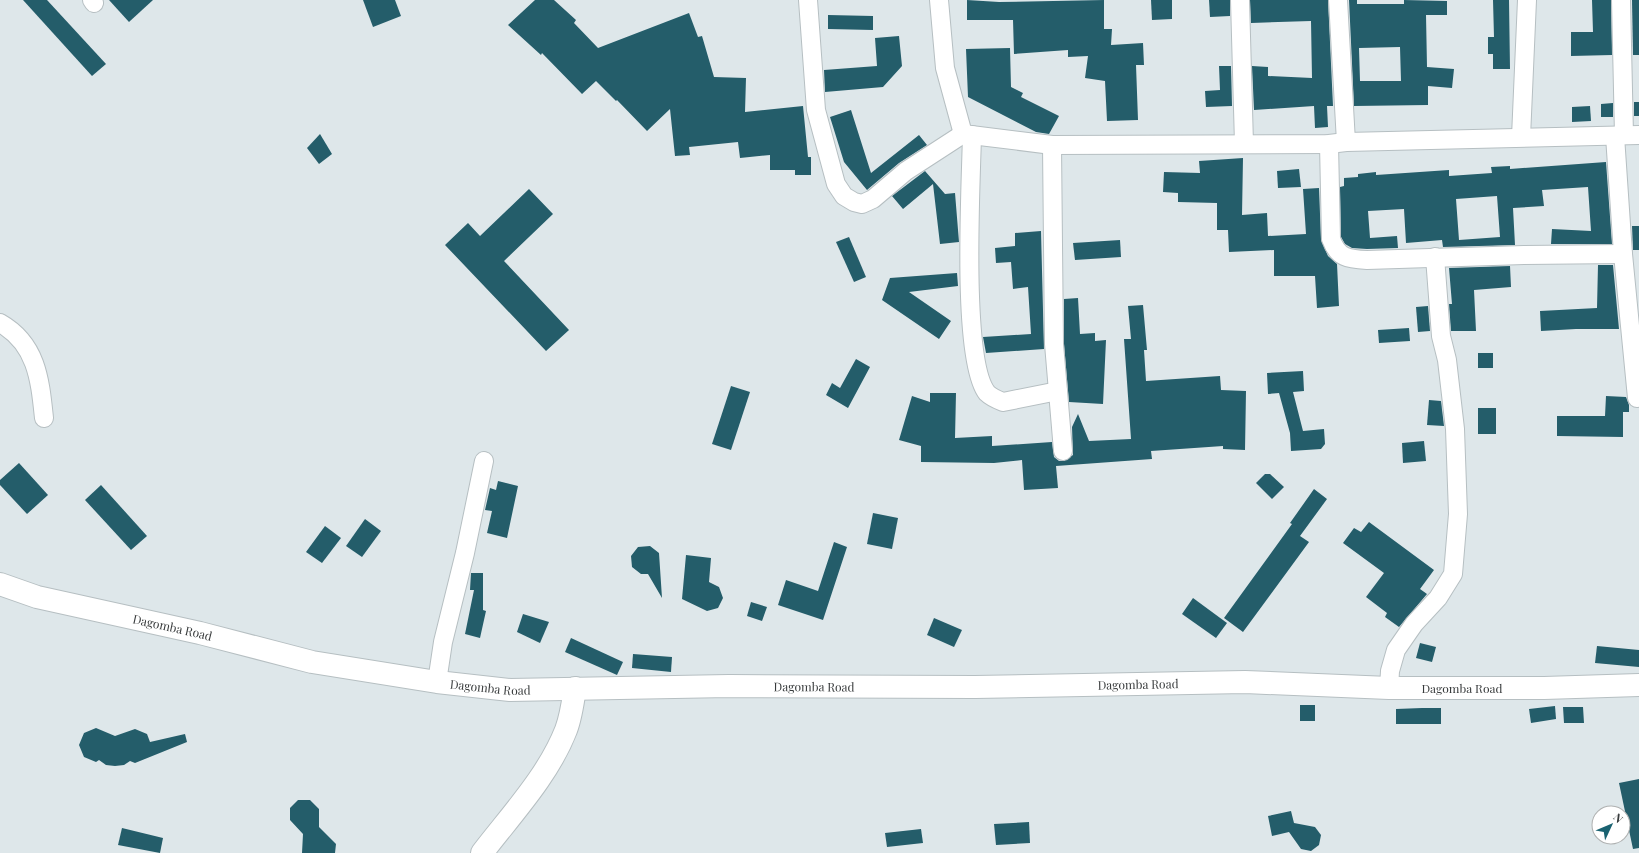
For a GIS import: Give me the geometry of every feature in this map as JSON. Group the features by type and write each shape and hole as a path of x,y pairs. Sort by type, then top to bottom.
{"street":[{"path":"808,0 816,110 836,184 844,196 854,202 862,204 873,199 906,171 968,135 1052,144 1337,143 1521,137 1539,139 1626,135"},
{"path":"939,0 945,68 968,135 970,270 974,351 983,384 987,393 1003,402 1058,391"},
{"path":"1240,0 1244,144"},
{"path":"1338,0 1337,143 1331,239 1335,250 1351,259 1623,254"},
{"path":"1521,137 1527,0"},
{"path":"1621,0 1626,135 1623,254 1637,398"},
{"path":"1052,144 1054,344 1063,451"},
{"path":"1389,688 1390,671 1396,650 1414,624 1438,598 1452,574 1458,514 1455,429 1447,360 1441,336 1435,258"},
{"path":"0,323 10,329 29,350 40,379 44,418"},
{"path":"437,682 443,642 465,553 484,461"},
{"name":"Dagomba Road","path":"0,584 37,597 200,633 312,662 437,682 510,690 729,686 983,687 1245,682 1389,688 1544,688 1639,685"},
{"path":"482,853 542,774 555,752 566,730 575,688"}],"building":[{"path":"23,0 47,0 106,64 92,76"},
{"path":"109,0 153,0 129,22"},
{"path":"363,0 395,0 401,16 373,27"},
{"path":"535,0 554,0 576,20 574,23 598,48 689,13 698,37 702,36 714,77 746,78 745,112 803,106 808,157 811,157 811,175 795,175 795,170 770,170 770,155 740,158 738,142 689,147 690,155 675,156 670,109 647,131 596,81 582,94 542,53 541,55 508,25"},
{"path":"967,0 999,2 1104,0 1104,29 1112,29 1111,45 1143,43 1144,65 1136,65 1138,120 1107,121 1105,81 1085,78 1088,56 1068,57 1068,50 1014,54 1013,20 967,20"},
{"path":"1151,0 1172,0 1172,19 1152,20"},
{"path":"1209,0 1230,0 1230,16 1210,17"},
{"path":"1250,0 1328,0 1333,106 1327,106 1328,127 1315,128 1314,106 1254,110 1252,66 1268,67 1268,76 1312,78 1311,21 1251,23"},
{"path":"1349,0 1357,0 1357,4 1404,4 1404,0 1447,1 1447,15 1426,15 1427,67 1454,69 1452,88 1428,86 1428,105 1354,106","holes":["1400,47 1401,81 1360,81 1359,48"]},
{"path":"1493,0 1509,0 1510,69 1493,69 1493,54 1488,54 1488,37 1494,37"},
{"path":"1592,0 1611,0 1612,55 1571,56 1571,32 1593,32"},
{"path":"1632,0 1639,0 1639,55 1633,55"},
{"path":"828,15 873,16 873,30 828,29"},
{"path":"899,36 902,66 883,87 825,92 824,70 877,66 875,38"},
{"path":"1010,48 1011,87 1023,93 1021,97 1059,116 1049,134 1036,132 968,97 966,49"},
{"path":"1219,66 1231,66 1232,106 1206,107 1205,91 1220,90"},
{"path":"1634,102 1639,102 1639,116 1634,116"},
{"path":"1613,103 1613,117 1601,117 1601,104"},
{"path":"1590,106 1591,121 1572,122 1572,107"},
{"path":"851,110 871,173 919,135 927,145 899,163 867,190 844,162 830,117"},
{"path":"320,134 332,154 319,164 307,148"},
{"path":"1243,158 1242,215 1267,213 1268,236 1306,234 1303,189 1319,188 1321,240 1328,256 1337,264 1339,306 1317,308 1315,276 1274,276 1274,250 1229,252 1228,230 1217,230 1217,203 1178,202 1178,193 1163,192 1164,172 1200,173 1199,161"},
{"path":"1606,162 1612,244 1551,244 1552,229 1591,231 1588,187 1542,190 1544,206 1513,208 1515,245 1443,247 1442,240 1406,243 1404,209 1368,211 1370,238 1397,236 1398,248 1352,248 1345,244 1341,237 1340,187 1344,186 1344,178 1358,177 1358,174 1376,172 1376,175 1449,170 1449,176 1492,173 1491,167 1510,166 1510,169","holes":["1497,196 1500,237 1459,240 1456,199"]},
{"path":"1299,169 1301,187 1278,188 1277,171"},
{"path":"925,171 945,194 955,193 959,242 940,244 933,184 903,209 892,196"},
{"path":"529,189 553,214 504,261 569,330 546,351 445,245 468,223 480,236"},
{"path":"1632,226 1639,226 1639,250 1633,250"},
{"path":"1041,231 1044,349 986,353 983,337 1031,334 1028,287 1013,289 1011,262 996,263 995,248 1015,246 1015,233"},
{"path":"849,237 866,277 854,282 836,242"},
{"path":"1120,240 1121,257 1075,260 1073,243"},
{"path":"1598,265 1613,265 1619,329 1541,331 1540,311 1597,308"},
{"path":"1510,266 1511,287 1474,290 1476,331 1451,331 1449,304 1452,304 1449,268"},
{"path":"957,273 958,286 909,292 951,321 939,339 882,300 890,278"},
{"path":"1078,298 1080,334 1095,333 1095,341 1106,340 1103,404 1069,402 1064,344 1064,299"},
{"path":"1143,305 1147,350 1144,350 1146,381 1220,376 1221,390 1246,391 1245,450 1223,449 1223,446 1151,451 1152,459 1056,466 1058,488 1024,490 1022,460 994,463 921,462 921,446 899,440 912,396 930,402 930,393 956,393 955,438 992,436 992,446 1052,442 1054,457 1059,461 1064,461 1073,455 1072,427 1078,414 1089,441 1131,439 1124,339 1131,339 1128,306"},
{"path":"1428,306 1430,331 1418,332 1416,307"},
{"path":"1409,328 1410,341 1379,343 1378,330"},
{"path":"1478,353 1493,353 1493,368 1478,368"},
{"path":"856,359 870,367 848,408 826,395 832,383 840,388"},
{"path":"1303,371 1304,391 1293,392 1303,431 1324,429 1325,444 1321,449 1291,451 1290,433 1279,393 1268,394 1267,373"},
{"path":"731,386 750,392 731,450 712,444"},
{"path":"1606,396 1626,397 1629,405 1629,412 1623,412 1623,437 1557,436 1557,416 1605,416"},
{"path":"1429,400 1441,401 1444,426 1427,425"},
{"path":"1478,408 1496,408 1496,434 1478,434"},
{"path":"1424,441 1426,461 1403,463 1402,443"},
{"path":"19,463 48,495 27,514 0,485 0,480"},
{"path":"1265,474 1270,474 1284,487 1272,499 1256,483"},
{"path":"498,481 518,486 507,538 487,533 492,511 485,510 490,488 496,490"},
{"path":"101,485 147,536 131,550 85,500"},
{"path":"1314,489 1327,499 1300,536 1309,542 1243,632 1224,618 1292,524 1290,523"},
{"path":"873,513 898,518 892,549 867,544"},
{"path":"365,519 381,531 362,557 346,546"},
{"path":"1369,522 1434,570 1420,589 1427,594 1399,627 1385,617 1387,613 1366,597 1384,573 1343,543 1354,528 1361,532"},
{"path":"325,526 341,538 322,563 306,552"},
{"path":"834,542 847,547 823,620 778,605 786,580 818,591"},
{"path":"650,546 659,553 662,598 648,574 641,574 632,567 631,556 638,547"},
{"path":"686,555 711,558 709,582 719,587 723,598 718,608 707,611 682,599"},
{"path":"471,573 483,573 483,610 486,611 480,638 465,634 474,590 470,590"},
{"path":"1193,598 1227,623 1216,638 1182,614"},
{"path":"751,602 767,607 762,621 747,616"},
{"path":"523,614 549,622 540,643 517,632"},
{"path":"934,618 962,630 954,647 927,635"},
{"path":"571,638 623,662 617,675 565,652"},
{"path":"1420,643 1436,647 1432,662 1416,658"},
{"path":"1597,646 1639,650 1639,667 1595,663"},
{"path":"633,654 672,657 671,672 632,668"},
{"path":"1300,705 1315,705 1315,721 1300,721"},
{"path":"1555,706 1556,719 1531,723 1529,709"},
{"path":"1563,707 1583,707 1584,723 1564,723"},
{"path":"1441,708 1441,724 1396,724 1396,709"},
{"path":"96,728 115,736 135,729 147,734 150,742 185,734 187,742 135,763 130,761 124,765 106,765 99,760 96,762 84,757 79,745 84,733"},
{"path":"1639,779 1639,848 1633,849 1631,840 1631,805 1624,805 1619,783"},
{"path":"298,800 310,800 319,809 319,827 336,844 335,853 302,853 303,834 290,820 290,808"},
{"path":"1291,811 1294,823 1315,827 1321,835 1319,845 1311,851 1301,849 1289,832 1272,836 1268,816"},
{"path":"1029,822 1030,843 996,845 994,824"},
{"path":"122,828 163,838 160,853 118,845"},
{"path":"921,829 923,843 887,847 885,833"}]}
